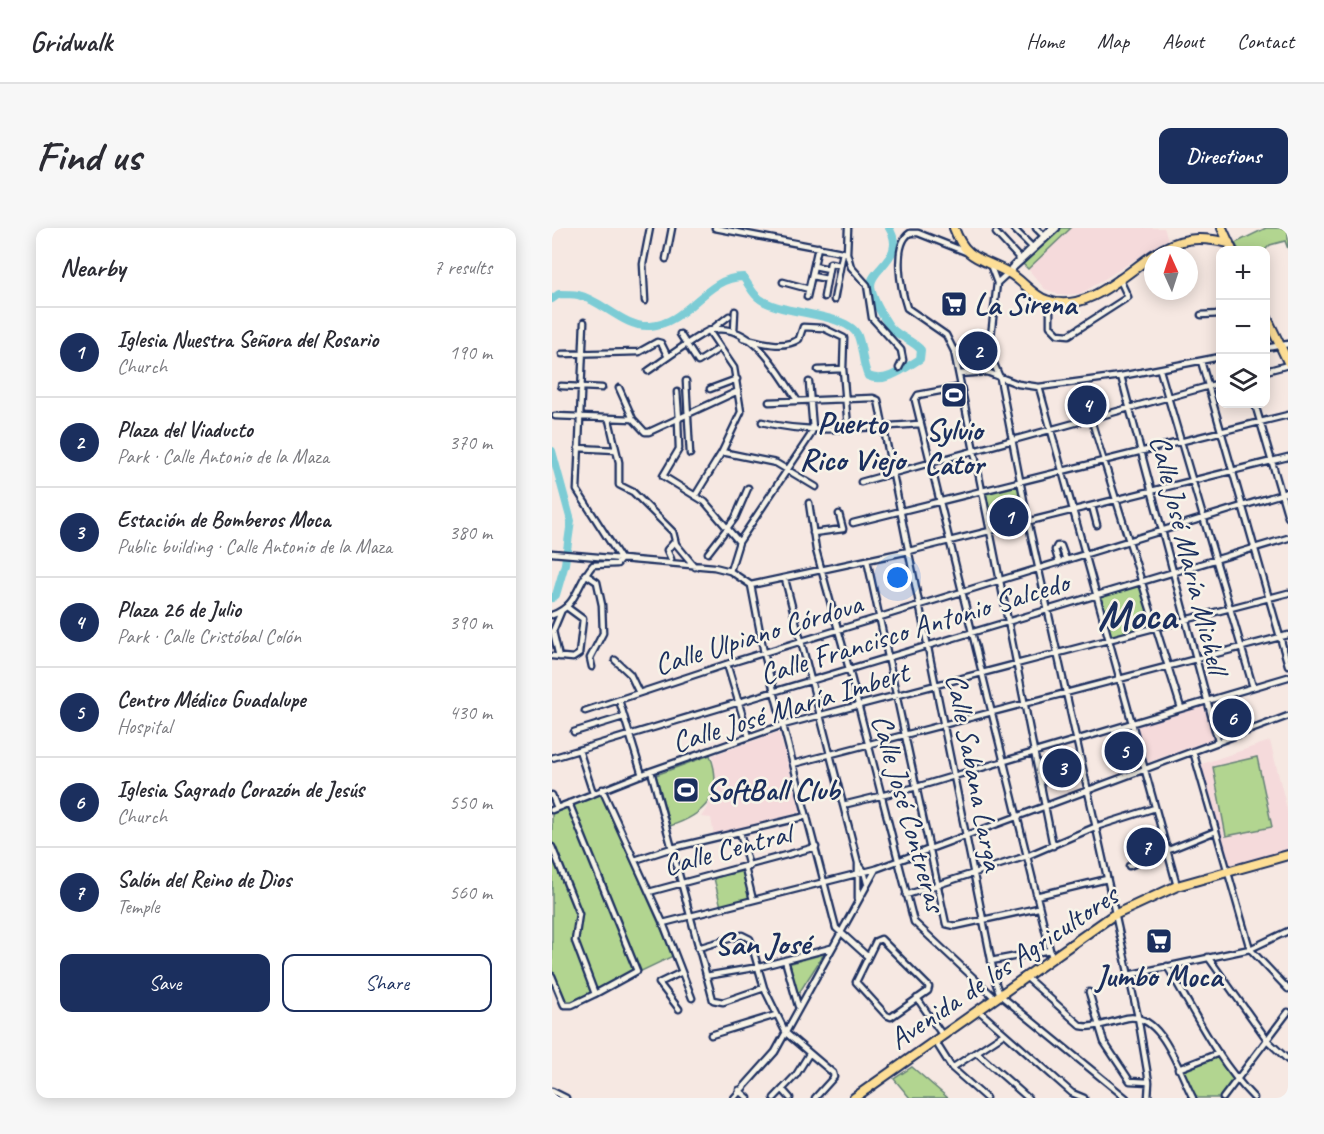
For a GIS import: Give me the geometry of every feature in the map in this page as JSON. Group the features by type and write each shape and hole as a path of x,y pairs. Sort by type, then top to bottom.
{"main road":[{"path":"1222,228 1230,246"},
{"path":"955,231 966,252 991,267 1008,273 1046,300 1068,304 1088,299 1144,261"},
{"path":"1167,246 1196,237 1227,246"},
{"path":"1270,322 1284,345 1288,364"},
{"name":"Avenida de los Agricultores","path":"854,1098 1026,977 1051,954 1116,915 1177,886 1288,855"}],"street":[{"path":"645,302 644,257 650,228"},
{"path":"666,259 672,228"},
{"path":"715,228 845,253"},
{"path":"834,300 840,265 845,253 848,228"},
{"path":"1013,228 1032,247"},
{"path":"1036,228 1044,236"},
{"path":"1008,273 1052,228"},
{"path":"997,283 1057,228"},
{"path":"948,246 955,231"},
{"path":"966,252 918,233 907,235 900,246 900,269 907,308 946,335 954,351 1053,846"},
{"path":"996,233 1020,259"},
{"path":"807,297 818,247"},
{"path":"845,253 851,267 867,285 872,318 901,350 903,360 898,368"},
{"path":"824,297 830,263 840,265"},
{"path":"814,266 829,269"},
{"path":"987,372 997,283 991,267"},
{"path":"812,276 827,279"},
{"path":"1046,300 1050,309 1050,326 1058,334 1069,335 1128,297 1119,278"},
{"path":"783,282 809,289"},
{"path":"734,332 735,311"},
{"path":"1200,315 1216,314"},
{"path":"648,371 729,316"},
{"path":"584,322 576,490 621,559"},
{"path":"743,338 789,344 799,339 802,327 823,328 844,338 843,369 848,427"},
{"path":"710,330 734,332 765,351 797,400"},
{"path":"695,496 741,417 734,368 710,330"},
{"path":"680,334 698,362 720,348"},
{"path":"562,354 639,352 657,342 661,343 668,357"},
{"path":"954,351 970,346 989,349"},
{"path":"989,349 1000,378 1028,522 1138,1017 1149,1082 1148,1098"},
{"path":"959,374 987,372 1000,378 1040,387 1160,370 1216,358"},
{"path":"1201,361 1288,665"},
{"path":"1270,370 1288,364"},
{"path":"818,370 843,369"},
{"path":"1160,370 1253,687"},
{"name":"Calle José María Michell","path":"1121,376 1218,741"},
{"path":"710,389 737,379"},
{"path":"686,381 690,454"},
{"path":"730,571 739,542 789,469 813,429 808,382"},
{"path":"861,482 893,476 931,463 1216,384"},
{"path":"561,386 602,388"},
{"path":"961,387 915,397 1051,954 991,961"},
{"path":"1040,387 1130,723 1177,886"},
{"path":"620,388 633,419 645,432 687,416 738,392"},
{"path":"677,392 679,449 663,476 695,496 739,542"},
{"path":"769,402 846,399"},
{"name":"Calle Sabana Larga","path":"846,399 876,399 883,426 937,685 998,997"},
{"path":"1256,408 1288,517"},
{"path":"853,523 1288,415"},
{"path":"555,416 609,420 633,419"},
{"path":"1092,419 1181,708"},
{"path":"609,420 619,462 619,485 633,492 675,534 675,541 695,567"},
{"path":"762,422 777,427 813,429 920,424"},
{"path":"578,448 616,450"},
{"path":"722,452 776,463 816,487"},
{"path":"553,553 714,567 730,571 752,585 909,551 1288,457"},
{"path":"708,553 743,504 748,488"},
{"name":"Calle Ulpiano Córdova","path":"585,711 727,664 1288,492"},
{"name":"Calle José Contreras","path":"809,503 822,571 914,922 919,930 941,945 998,997"},
{"path":"1092,506 1097,525"},
{"path":"813,533 843,529 839,514"},
{"name":"Calle Francisco Antonio Salcedo","path":"552,758 1288,538"},
{"path":"671,559 667,550 675,541"},
{"path":"1059,562 1055,550 1057,546 1061,546 1066,560"},
{"path":"552,615 568,608 585,574 593,565 617,564 621,559"},
{"path":"867,560 945,921 948,926 983,921 1038,908"},
{"path":"585,574 597,582 602,605 603,633 590,658 592,667"},
{"path":"785,579 858,862 864,871 867,883"},
{"path":"752,585 764,653 836,928 867,956"},
{"name":"Calle José María Imbert","path":"554,809 651,771 783,725 1288,593"},
{"path":"552,656 573,658 579,654 583,619 568,608"},
{"path":"559,657 553,631 561,612"},
{"path":"793,764 1288,635"},
{"path":"615,660 630,674 639,693"},
{"path":"727,664 749,737"},
{"path":"843,805 917,787 1288,677"},
{"path":"619,700 642,775"},
{"path":"663,923 876,869 897,859 1288,716"},
{"path":"574,732 623,717"},
{"path":"579,750 593,793"},
{"path":"1193,751 1250,949 1288,988"},
{"path":"651,771 689,918 715,1002 764,988"},
{"path":"602,789 663,923 692,998"},
{"path":"552,795 554,809"},
{"path":"552,976 564,1005 572,1005 637,971 569,803"},
{"path":"906,895 1027,856 1095,827 1155,808"},
{"path":"635,860 672,848 807,816"},
{"path":"1129,866 1216,831"},
{"path":"740,832 753,900"},
{"path":"552,847 579,914 575,941 595,994"},
{"name":"Calle Central","path":"649,892 816,847"},
{"path":"858,862 858,899"},
{"path":"734,1098 769,1060 786,1033 798,1006 876,869"},
{"path":"1036,896 1107,879"},
{"path":"1128,975 1250,949 1288,931"},
{"path":"698,948 747,936 753,943 764,988 786,1033 834,1076 815,1098"},
{"path":"884,939 890,950 928,985 928,991 894,1016 886,1015 856,984 867,956 876,941 884,939"},
{"path":"706,976 759,967 831,948"},
{"path":"1208,957 1268,1041 1288,1060"},
{"path":"785,960 798,1006"},
{"path":"1167,966 1237,1082 1254,1098"},
{"path":"679,1009 659,983 682,972"},
{"path":"1026,977 1079,1025 1086,1027 1138,1017 1148,1020 1158,1031 1192,1098"},
{"path":"1089,992 1110,1055 1132,1083 1149,1082"},
{"path":"998,997 1126,1098"},
{"path":"917,998 943,1036"},
{"path":"978,1010 1072,1095 1084,1098"},
{"path":"1223,1098 1288,1012"},
{"path":"711,1035 776,1015"},
{"path":"952,1068 1004,1034"},
{"path":"935,1041 952,1068 986,1098"},
{"path":"977,1053 1029,1098"},
{"path":"1178,1069 1219,1053"},
{"path":"774,1098 783,1090 808,1054"},
{"path":"739,1090 748,1098"},
{"path":"783,1090 790,1098"},
{"path":"552,1091 566,1098"}],"shaded area":[{"path":"1071,228 1164,228 1168,239 1157,246 1144,246 1144,254 1079,294 1061,295 1045,289 1028,269"},
{"path":"1203,703 1213,739 1146,763 1133,725"},
{"path":"779,732 801,812 714,836 711,818 701,817 708,806 715,782 713,755"},
{"path":"1270,741 1288,813 1288,851 1229,865 1199,765"}],"green space":[{"path":"1059,228 1071,228 1028,269 1023,264"},
{"path":"1266,228 1288,228 1288,249 1285,241 1269,246 1237,246 1235,243"},
{"path":"1018,484 1023,508 989,516 984,492"},
{"path":"1142,583 1153,625 1110,637 1100,596"},
{"name":"SoftBall Club","path":"710,755 715,781 708,801 693,816 670,826 656,775"},
{"path":"1257,757 1272,827 1226,836 1213,767"},
{"path":"600,791 673,956 566,1007 552,973 552,811"},
{"path":"744,871 752,899 721,907 714,878"},
{"path":"824,954 797,996 788,964"},
{"path":"1219,1053 1236,1081 1221,1098 1194,1098 1180,1069"},
{"path":"912,1067 948,1098 910,1098 894,1079"}],"waterway":[{"path":"552,299 559,294 578,295 596,302 631,323 650,326 675,318 718,284 743,277 757,297 770,304 828,318 852,328 858,336 868,376 888,377 920,359 921,350 891,328 877,305 871,289 876,273 887,261 894,247 889,228"},
{"path":"552,451 571,521 565,564 556,595 552,598"}],"place":[{"name":"La Sirena","path":"954,304"},
{"name":"Plaza del Viaducto","path":"978,351"},
{"name":"Sylvio Cator","path":"954,395"},
{"name":"Plaza 26 de Julio","path":"1087,405"},
{"name":"Iglesia Nuestra Señora del Rosario","path":"1009,517"},
{"name":"Iglesia Sagrado Corazón de Jesús","path":"1232,718"},
{"name":"Centro Médico Guadalupe","path":"1124,751"},
{"name":"Estación de Bomberos Moca","path":"1062,768"},
{"name":"SoftBall Club","path":"686,790"},
{"name":"Salón del Reino de Dios","path":"1146,847"},
{"name":"Jumbo Moca","path":"1159,941"}],"district":[{"name":"Puerto Rico Viejo","path":"852,440"},
{"name":"Moca","path":"1137,615"},
{"name":"San José","path":"762,943"}]}
